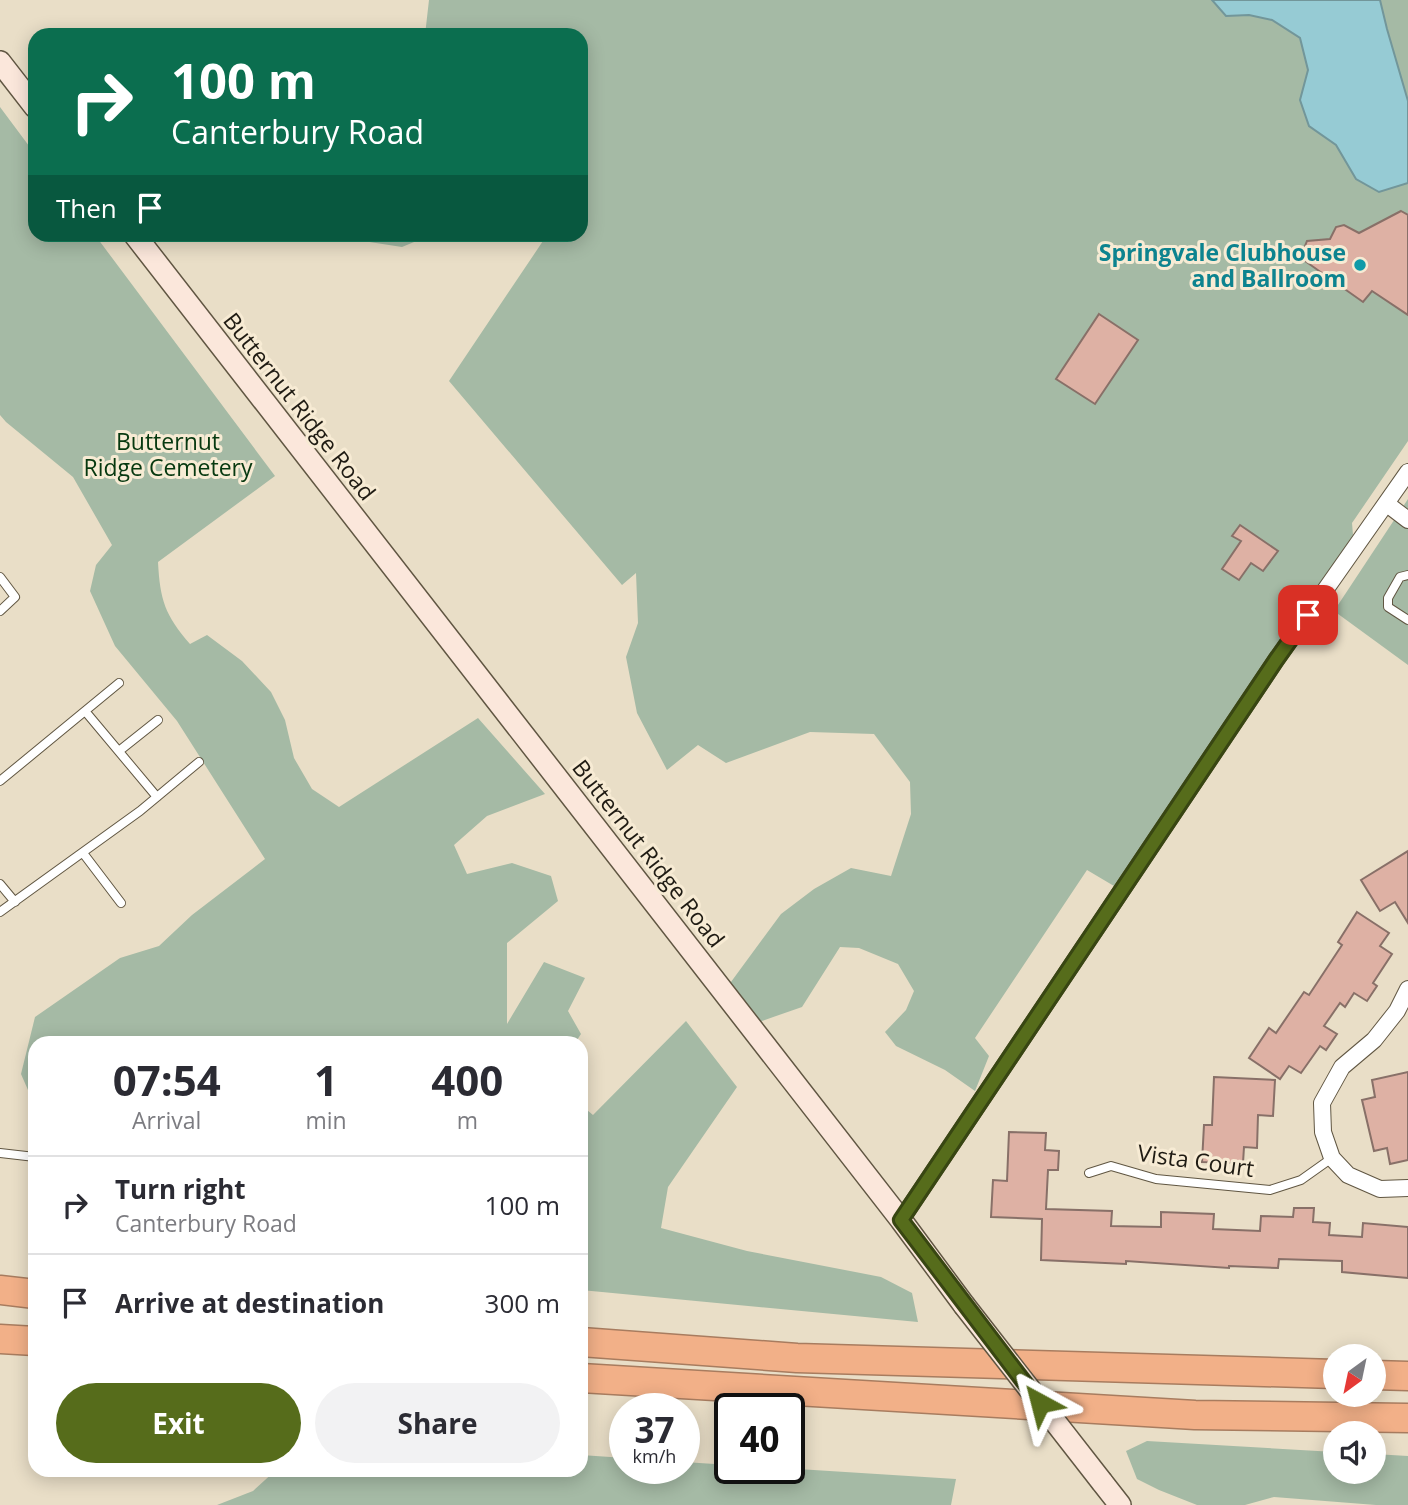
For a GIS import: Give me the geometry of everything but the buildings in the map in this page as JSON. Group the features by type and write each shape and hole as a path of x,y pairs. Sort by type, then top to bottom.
{"highway":[{"path":"0,1290 28,1293"},
{"path":"0,1339 28,1341"},
{"path":"588,1343 797,1358 1323,1374"},
{"path":"1386,1375 1408,1376"},
{"path":"588,1378 1195,1415 1408,1418"}],"street":[{"path":"0,62 28,98"},
{"name":"Butternut Ridge Road","path":"140,242 1120,1505"},
{"path":"901,1220 1276,660 1406,482"},
{"path":"1387,505 1408,520"},
{"path":"1408,989 1396,1012 1374,1040 1342,1067 1322,1103 1323,1132 1332,1158 1348,1175 1380,1189 1408,1188"}],"lane":[{"path":"1408,575 1401,577 1388,598 1388,607 1408,620"},
{"path":"0,578 15,597 0,611"},
{"path":"0,781 119,683"},
{"path":"85,711 157,797"},
{"path":"118,751 159,720"},
{"path":"0,912 83,853 199,762"},
{"path":"83,853 121,903"},
{"path":"0,884 15,902"},
{"path":"0,1153 28,1156"},
{"name":"Vista Court","path":"1089,1173 1111,1166 1156,1179 1270,1190 1301,1180 1332,1158"}],"green space":[{"path":"429,0 1408,0 1408,441 1352,523 1353,535 1114,886 1087,870 975,1038 989,1056 975,1091 945,1070 896,1046 885,1032 906,1010 914,991 898,964 859,948 840,947 802,1007 756,1023 728,986 781,914 814,889 851,868 891,876 911,814 910,782 874,734 810,732 726,763 698,745 667,770 637,713 626,657 638,623 636,573 622,585 449,381 542,242 588,242 588,28 426,28"},
{"name":"Butternut Ridge Cemetery","path":"0,107 28,145 28,242 100,242 275,476 158,562 162,597 169,615 190,644 207,635 242,661 271,692 285,720 294,758 312,789 339,807 478,718 545,794 487,816 454,845 467,874 512,863 551,876 558,901 507,943 507,1024 544,962 585,978 568,1011 580,1036 30,1036 35,1017 120,958 159,946 192,915 265,859 177,721 115,646 90,591 96,565 112,545 73,477 0,415"},
{"path":"370,242 414,242 402,247"},
{"path":"1408,499 1408,665 1334,611"},
{"path":"686,1021 737,1087 668,1187 661,1228 747,1251 881,1277 912,1293 918,1322 588,1291 588,1111 593,1115"},
{"path":"28,1046 28,1090 21,1074"},
{"path":"1147,1441 1323,1451 1323,1484 1386,1484 1386,1455 1408,1456 1408,1505 1274,1497 1245,1505 1197,1505 1137,1479 1126,1451"},
{"path":"588,1455 609,1457 609,1484 700,1484 700,1463 714,1464 714,1484 805,1484 805,1469 956,1479 951,1505 217,1505 253,1491 268,1477 588,1477"}],"water":[{"path":"1212,0 1380,0 1408,101 1408,183 1379,192 1356,179 1336,145 1309,126 1300,100 1308,70 1300,38 1272,20 1249,15 1226,16"}],"place":[{"name":"Springvale Clubhouse and Ballroom","path":"1360,265"}],"route":[{"path":"1040,1403 901,1220 1308,615"}]}
